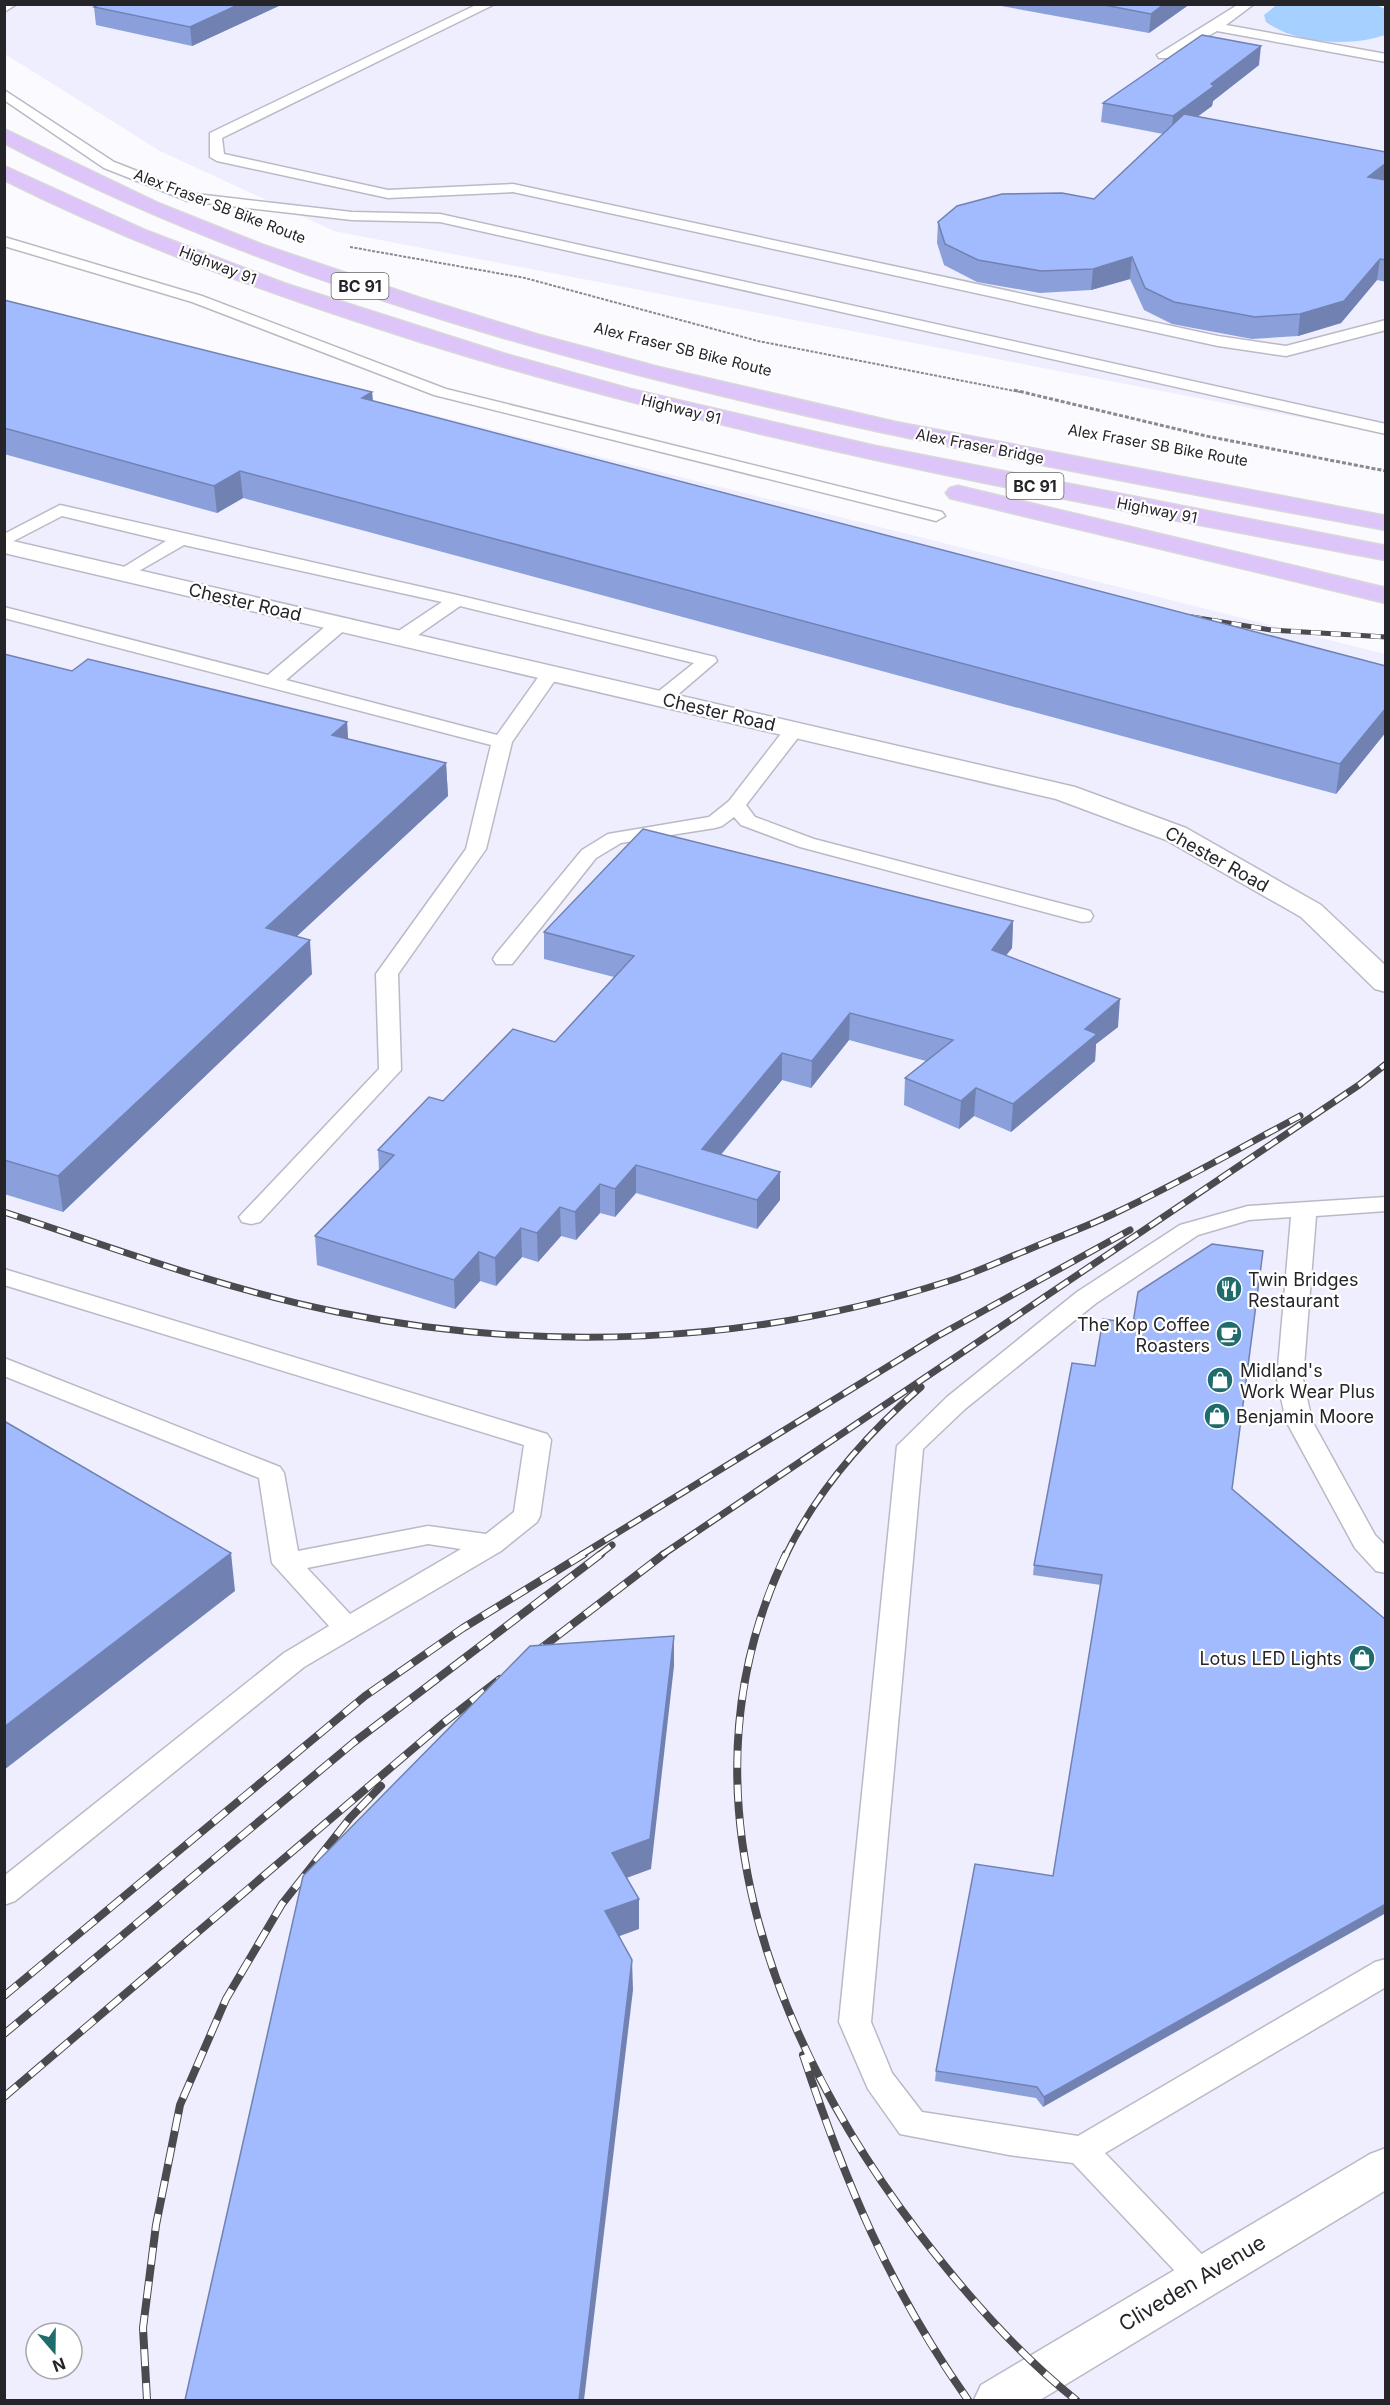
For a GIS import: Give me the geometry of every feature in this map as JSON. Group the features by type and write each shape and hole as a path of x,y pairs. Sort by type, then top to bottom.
{"highway":[{"name":"Highway 91","path":"11,139 118,193 309,269 524,338 718,391"},
{"name":"Highway 91","path":"4,172 132,232 290,292 510,363 687,411 980,475 1386,553"},
{"path":"718,391 1386,501"},
{"name":"Alex Fraser Bridge","path":"718,391 1026,456 1386,523"},
{"path":"687,411 864,470 1386,596"}],"street":[{"path":"4,7 9,4"},
{"name":"Chester Road","path":"4,544 1065,793 1176,834 1311,911 1386,983"},
{"name":"Cliveden Avenue","path":"998,2400 1386,2168"}],"lane":[{"path":"489,4 215,136 218,157 388,194 513,188 1218,341 1286,351 1386,325"},
{"path":"1164,55 1215,27 1248,4"},
{"path":"1215,27 1386,58"},
{"path":"4,94 109,165 193,198 352,216 440,219 1386,429"},
{"path":"4,241 197,299 441,392 936,516"},
{"path":"4,544 60,510 457,600 708,661 661,699"},
{"path":"125,574 181,539"},
{"path":"402,638 457,600"},
{"path":"4,612 502,742"},
{"path":"273,681 340,624"},
{"path":"251,1217 390,1070 387,974 476,849 502,742 551,673"},
{"path":"504,959 589,854 615,838 715,822 736,805 794,730"},
{"path":"736,805 748,820 785,836 1082,916"},
{"path":"1386,1204 1248,1213 1189,1230 1086,1298 956,1402 910,1446 855,2022 879,2080 912,2124 1009,2141 1082,2150 1386,1971"},
{"path":"1304,1210 1290,1378 1299,1421 1365,1541 1386,1564"},
{"path":"4,1277 538,1440 527,1516 491,1544 294,1660 4,1893"},
{"path":"4,1366 271,1473 286,1563 348,1629"},
{"path":"286,1563 428,1535 491,1544"},
{"path":"1082,2150 1202,2277"}],"path":[{"path":"349,247 525,278 758,340 984,383 1206,436 1386,471"}],"shaded area":[{"path":"4,5 1385,5 1385,434 334,231 160,151 5,54"},
{"path":"4,307 1385,654 1385,2400 5,2400"}],"water":[{"path":"1278,4 1378,6 1385,9 1385,35 1371,39 1340,42 1292,35 1266,22 1264,15"}],"building":[{"path":"99,4 240,4 190,27 94,7"},
{"path":"1099,4 1164,4 1151,14"},
{"path":"1202,35 1261,46 1211,84 1214,86 1173,116 1103,103"},
{"path":"1184,114 1386,152 1386,163 1368,177 1386,180 1386,260 1380,259 1344,301 1300,314 1255,317 1174,302 1145,288 1132,257 1093,269 1041,271 978,260 945,244 938,222 957,206 1002,194 1062,193 1094,199"},
{"path":"4,300 372,392 362,398 1386,666 1386,708 1340,764 240,471 214,486 4,428"},
{"path":"4,654 72,671 88,659 347,722 332,735 446,763 266,928 310,940 58,1176 4,1160"},
{"path":"643,829 1013,921 992,950 1120,999 1085,1029 1097,1034 1013,1104 976,1088 961,1101 905,1078 953,1040 850,1013 812,1061 782,1053 702,1149 780,1172 757,1200 636,1165 615,1189 600,1184 575,1212 560,1207 537,1233 521,1228 495,1258 479,1252 454,1280 315,1236 394,1155 378,1150 429,1097 443,1101 513,1029 555,1042 634,956 544,932"},
{"path":"1212,1244 1263,1251 1232,1489 1386,1620 1386,1904 1044,2097 1037,2087 936,2071 975,1864 1053,1876 1102,1575 1034,1565 1072,1363 1095,1366 1103,1319 1133,1323 1138,1292"},
{"path":"4,1421 231,1553 4,1727"},
{"path":"674,1636 650,1839 612,1853 639,1899 605,1911 632,1960 579,2400 185,2400 303,1876 530,1646"}],"railway":[{"path":"1192,617 1271,630 1386,637"},
{"path":"662,1555 1359,1085 1386,1064"},
{"path":"4,1212 211,1280 294,1303 337,1312 413,1325 490,1333 567,1337 645,1336 722,1330 799,1319 874,1302 959,1278 1113,1214 1184,1179 1300,1116"},
{"path":"581,1555 936,1337 1130,1230"},
{"path":"786,1555 798,1531 845,1464 881,1424 921,1387"},
{"path":"599,1555 612,1545"},
{"path":"4,1996 365,1696 463,1628 584,1554"},
{"path":"4,2034 353,1743 601,1554"},
{"path":"531,1656 664,1554"},
{"path":"786,1554 753,1642 739,1731 740,1820 755,1908 782,1994 820,2077 866,2157 918,2232 992,2320 1032,2362 1076,2400"},
{"path":"4,2097 442,1724 500,1679"},
{"path":"147,2400 143,2328 156,2225 180,2105 226,1999 282,1904 350,1818 381,1786"},
{"path":"803,2055 853,2191 892,2276 940,2358 968,2400"}],"place":[{"name":"Twin Bridges Restaurant","path":"1229,1289"},
{"name":"The Kop Coffee Roasters","path":"1229,1334"},
{"name":"Midland's Work Wear Plus","path":"1220,1380"},
{"name":"Benjamin Moore","path":"1217,1416"},
{"name":"Lotus LED Lights","path":"1362,1658"}]}
